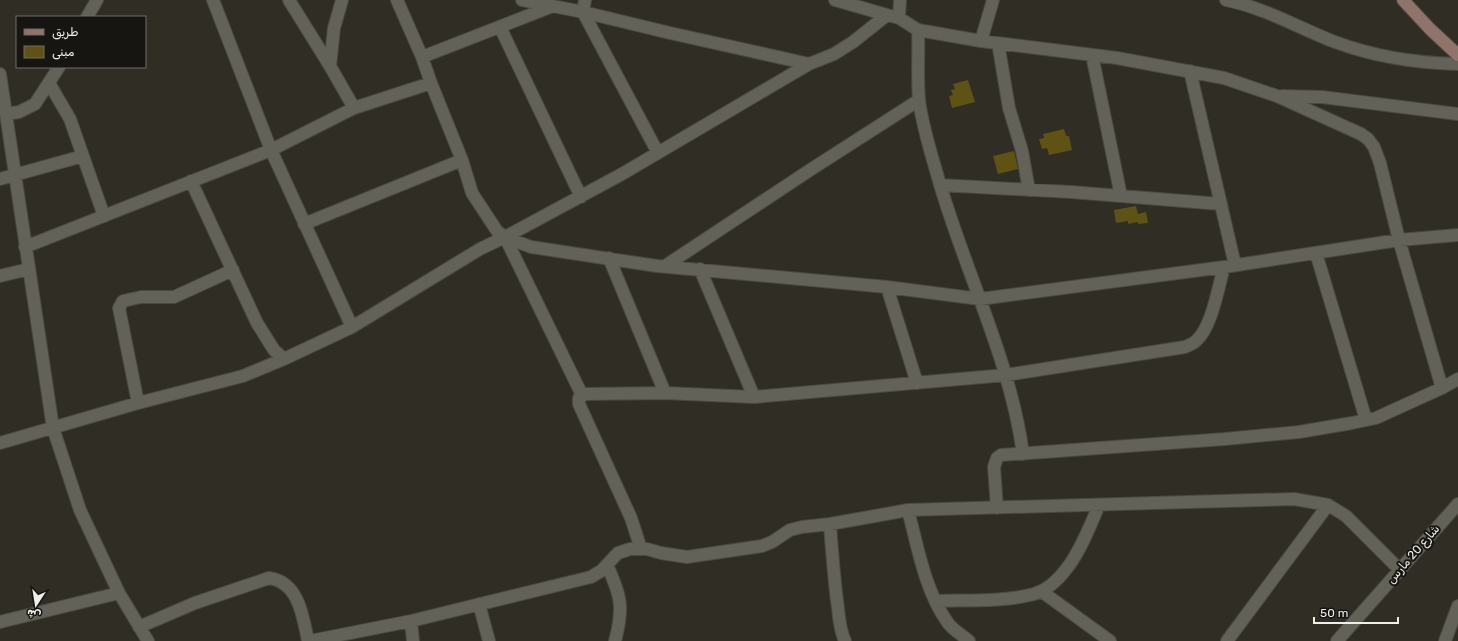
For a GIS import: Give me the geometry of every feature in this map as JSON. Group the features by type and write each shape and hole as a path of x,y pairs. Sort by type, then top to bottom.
{"street":[{"path":"88,16 97,0"},
{"path":"212,0 271,150 352,327"},
{"path":"289,0 354,108"},
{"path":"330,66 334,28 342,0"},
{"path":"397,0 422,57 462,160 472,193 497,231 505,237 531,247 665,266 887,288 980,299 1229,266 1400,240 1458,235"},
{"path":"522,0 552,6 584,6 670,33 809,64"},
{"path":"835,0 899,18 918,30 998,43 1092,55 1224,78 1277,96 1361,134 1368,139 1374,147 1380,163 1442,388"},
{"path":"899,18 900,0"},
{"path":"981,40 993,0"},
{"path":"1226,0 1259,10 1334,41 1364,51 1398,59 1458,64"},
{"path":"1403,0 1430,29 1458,55"},
{"path":"422,57 552,6"},
{"path":"584,6 658,153"},
{"path":"0,443 138,403 243,376 284,359 352,327 480,249 581,197 809,64 834,54 853,42 887,15"},
{"path":"500,27 581,197"},
{"path":"918,30 919,100 929,148 959,244 1006,375 1016,412 1022,454"},
{"path":"998,43 1009,108 1022,151 1029,190"},
{"path":"1092,55 1121,196"},
{"path":"6,114 19,112 35,104 58,68"},
{"path":"641,549 631,518 579,404 579,398 582,395 665,393 754,397 917,383 1006,375 1185,347 1195,342 1202,335 1207,325 1229,266 1221,204 1190,71"},
{"path":"0,79 53,428 80,510 119,593 148,641"},
{"path":"49,83 70,118 104,216"},
{"path":"26,247 271,150 354,108 431,83"},
{"path":"1277,96 1322,97 1458,114"},
{"path":"665,266 919,100"},
{"path":"0,179 83,156"},
{"path":"304,224 462,160"},
{"path":"191,181 257,324 274,350 284,359"},
{"path":"940,185 1121,196 1221,204"},
{"path":"505,237 582,395"},
{"path":"1316,253 1366,420"},
{"path":"609,258 665,393"},
{"path":"0,276 29,269"},
{"path":"138,403 119,308 123,301 141,297 174,297 233,270"},
{"path":"700,270 754,397"},
{"path":"887,288 917,383"},
{"path":"997,508 994,462 1001,455 1299,432 1366,420 1383,415 1458,379"},
{"path":"139,627 195,603 269,578 281,581 292,591 302,610 309,641 412,621 591,577 601,571 618,553 630,549 647,549 676,556 696,557 762,546 772,542 790,530 908,510 1294,499 1328,506 1346,516 1400,570"},
{"name":"شارع 20 مارس","path":"1337,641 1458,504"},
{"path":"936,601 1010,598 1035,594 1051,585 1068,567 1082,543 1100,505"},
{"path":"1227,641 1328,506"},
{"path":"908,510 920,559 936,601 949,624 969,641"},
{"path":"830,524 838,607 845,641"},
{"path":"607,565 616,586 621,608 620,623 614,641"},
{"path":"1041,590 1110,641"},
{"path":"1,619 119,593"},
{"path":"479,604 489,641"},
{"path":"1445,641 1458,606"},
{"path":"412,621 413,641"}],"building":[{"path":"968,80 975,102 952,108 949,96 953,95 951,90 955,89 953,84"},
{"path":"1064,129 1066,136 1069,136 1072,150 1049,155 1047,148 1042,149 1039,139 1044,138 1043,134"},
{"path":"1014,151 1018,169 998,174 993,156"},
{"path":"1136,206 1138,214 1146,212 1148,223 1138,224 1138,222 1128,224 1128,221 1116,223 1114,210"}]}
